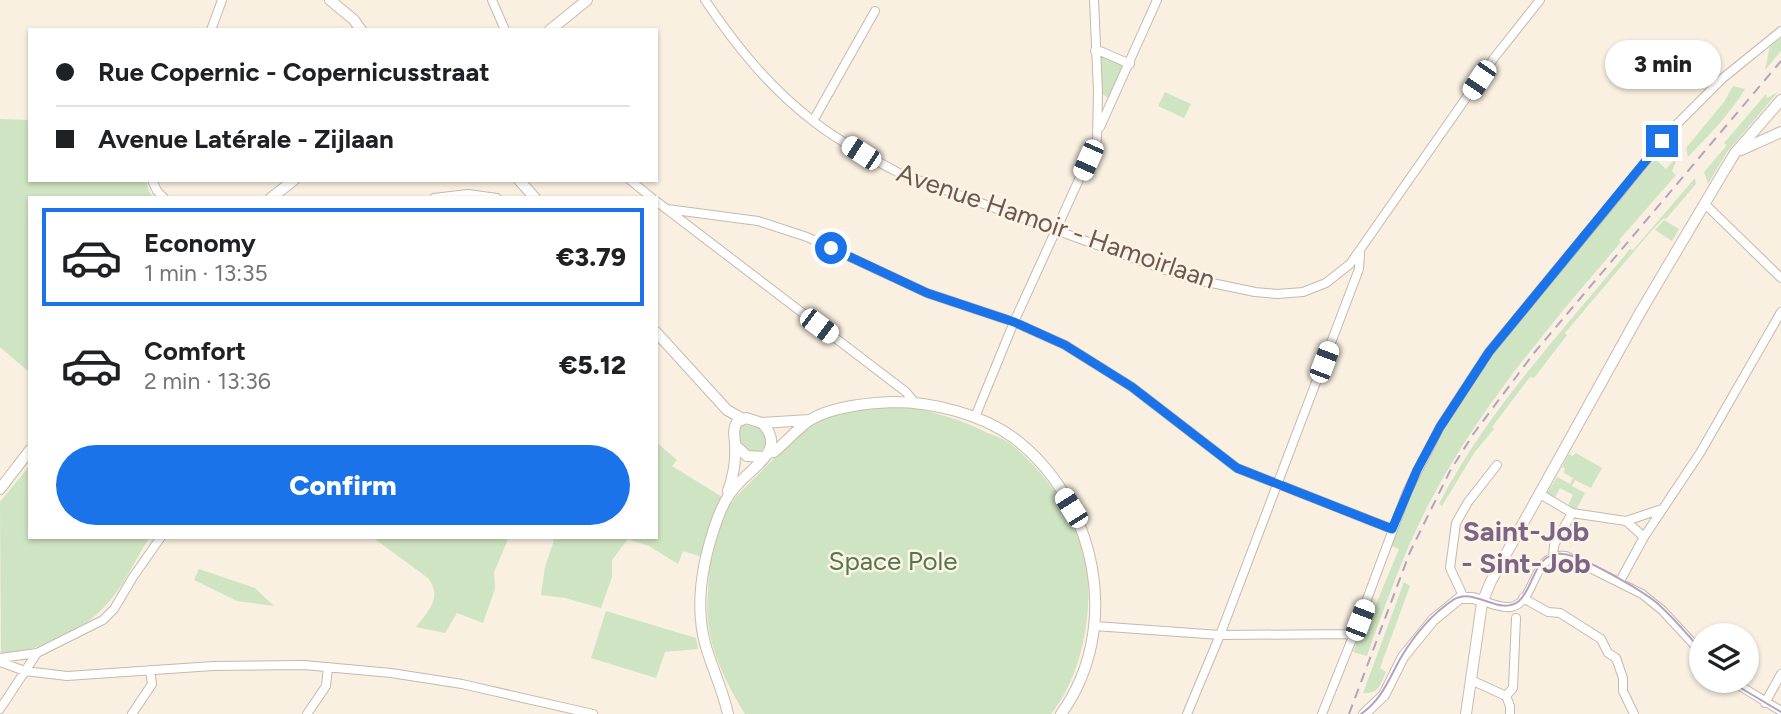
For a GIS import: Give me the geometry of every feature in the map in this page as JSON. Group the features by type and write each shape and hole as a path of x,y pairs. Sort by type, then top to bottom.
{"street":[{"path":"212,28 222,0"},
{"path":"330,0 360,28"},
{"path":"492,0 504,28"},
{"path":"552,28 587,0"},
{"name":"Avenue Hamoir - Hamoirlaan","path":"705,0 733,41 783,96 813,121 861,153 901,174 1188,278 1277,294 1303,292 1326,283 1360,253 1494,58 1540,0"},
{"path":"975,417 1014,322 1097,140 1104,101 1095,51 1094,0"},
{"path":"1099,130 1104,101 1130,64 1157,0"},
{"path":"813,121 875,10"},
{"path":"1322,714 1417,470 1440,427 1489,352 1685,115 1781,31"},
{"path":"1095,51 1130,64"},
{"path":"1466,714 1474,647 1483,601 1491,581 1641,311 1731,159 1758,135 1781,100"},
{"path":"1758,135 1781,132"},
{"path":"274,196 291,182"},
{"path":"633,182 650,196"},
{"path":"451,196 482,196"},
{"path":"658,202 906,392 915,403"},
{"path":"1705,204 1781,278"},
{"path":"667,209 758,220 807,237 927,293 1014,322 1065,345 1132,387 1237,468 1392,529"},
{"path":"1187,714 1220,635 1359,269 1360,253"},
{"path":"1620,581 1644,537 1700,453 1781,312"},
{"path":"658,334 739,422"},
{"path":"739,422 754,419 762,423 810,420 852,407 879,403 915,403 975,417 1013,437 1058,486 1071,508 1093,564 1095,626 1084,671 1061,714"},
{"path":"736,446 747,456 766,455 774,452 810,420"},
{"path":"728,714 723,692 706,648 702,622 703,569 733,476 739,422"},
{"path":"726,497 766,455 772,439 762,423"},
{"path":"0,489 28,453"},
{"path":"1464,598 1450,568 1457,523 1468,502 1497,465"},
{"path":"1540,494 1572,513 1626,522 1662,509"},
{"path":"1553,557 1554,545 1572,513"},
{"path":"1626,522 1644,537"},
{"path":"0,660 37,653 103,620 114,609 160,539"},
{"path":"1366,712 1384,695 1403,657 1419,634 1448,605 1464,598 1510,607 1523,598 1543,564 1553,557 1570,557 1620,581 1655,604 1689,639"},
{"path":"1523,598 1548,612 1560,613 1601,639 1608,653 1616,658 1623,678 1623,691 1634,714"},
{"path":"1506,696 1513,688 1516,618"},
{"path":"1095,626 1220,635 1354,634"},
{"path":"0,709 37,653"},
{"path":"0,660 25,671 68,676 269,664 328,667 462,684 593,714"},
{"path":"307,714 326,686 328,667"},
{"path":"132,714 152,684 150,670"},
{"path":"1765,703 1781,674"},
{"path":"1471,680 1506,696 1510,714"},
{"path":"1750,693 1781,711"}],"green space":[{"path":"1781,38 1781,51 1765,70 1770,46"},
{"path":"1101,56 1125,66 1109,98 1102,94"},
{"path":"1733,86 1745,89 1726,116 1688,157 1686,148 1724,102"},
{"path":"1165,92 1191,104 1184,118 1158,106"},
{"path":"1778,92 1727,152 1708,184 1704,172 1727,145 1724,143 1766,94 1767,98"},
{"path":"0,119 28,120 28,182 146,182 152,196 28,196 28,371 0,347"},
{"path":"1679,154 1672,171 1676,175 1619,240 1621,242 1519,365 1473,430 1432,498 1413,536 1367,656 1353,652 1369,608 1374,609 1399,549 1389,545 1400,519 1437,443 1481,371 1535,299 1655,159 1666,169"},
{"path":"1695,178 1696,184 1666,219 1652,230 1565,333 1567,335 1534,378 1530,377 1474,453 1442,506 1439,504 1503,403 1630,249 1633,250"},
{"path":"1664,220 1679,229 1672,241 1655,230"},
{"name":"Space Pole","path":"901,406 935,413 1000,438 1023,455 1063,503 1082,545 1086,565 1088,610 1080,656 1063,697 1051,714 745,714 722,670 710,635 707,609 711,560 683,551 678,564 649,546 628,539 658,539 658,444 677,460 672,466 732,503 780,453 816,423 845,412"},
{"path":"742,424 761,428 768,435 762,450 752,454 742,447 738,430"},
{"path":"1576,453 1602,468 1591,488 1575,480 1572,486 1585,493 1576,510 1568,505 1573,495 1560,488 1555,497 1547,493 1557,477 1570,484 1573,478 1564,473 1565,468 1562,467 1569,454 1572,456"},
{"path":"28,467 28,539 149,539 118,590 89,621 48,643 1,656 0,502"},
{"path":"375,539 508,539 494,572 495,589 483,623 457,613 445,633 416,627 434,598 428,578"},
{"name":"Space Pole","path":"554,539 628,539 612,560 612,577 601,608 565,598 541,595 545,567"},
{"path":"199,569 255,588 274,606 237,601 194,580"},
{"path":"1404,582 1410,586 1380,668 1386,672 1376,690 1363,693"},
{"path":"606,611 696,638 698,649 665,652 656,678 591,658"}],"tram line":[{"path":"1361,714 1379,696 1417,634 1445,606 1453,600 1469,596 1503,606 1511,605 1523,596 1543,561 1556,554 1572,556 1612,574 1657,603 1689,636"},
{"path":"1749,693 1781,712"}],"railway":[{"path":"1349,714 1410,552 1450,471 1474,433 1534,353 1781,61"}],"district":[{"name":"Saint-Job - Sint-Job","path":"1526,547"}],"route":[{"path":"831,248 927,293 1014,322 1065,345 1132,387 1237,468 1392,529 1417,470 1440,427 1489,352 1662,141"}]}
